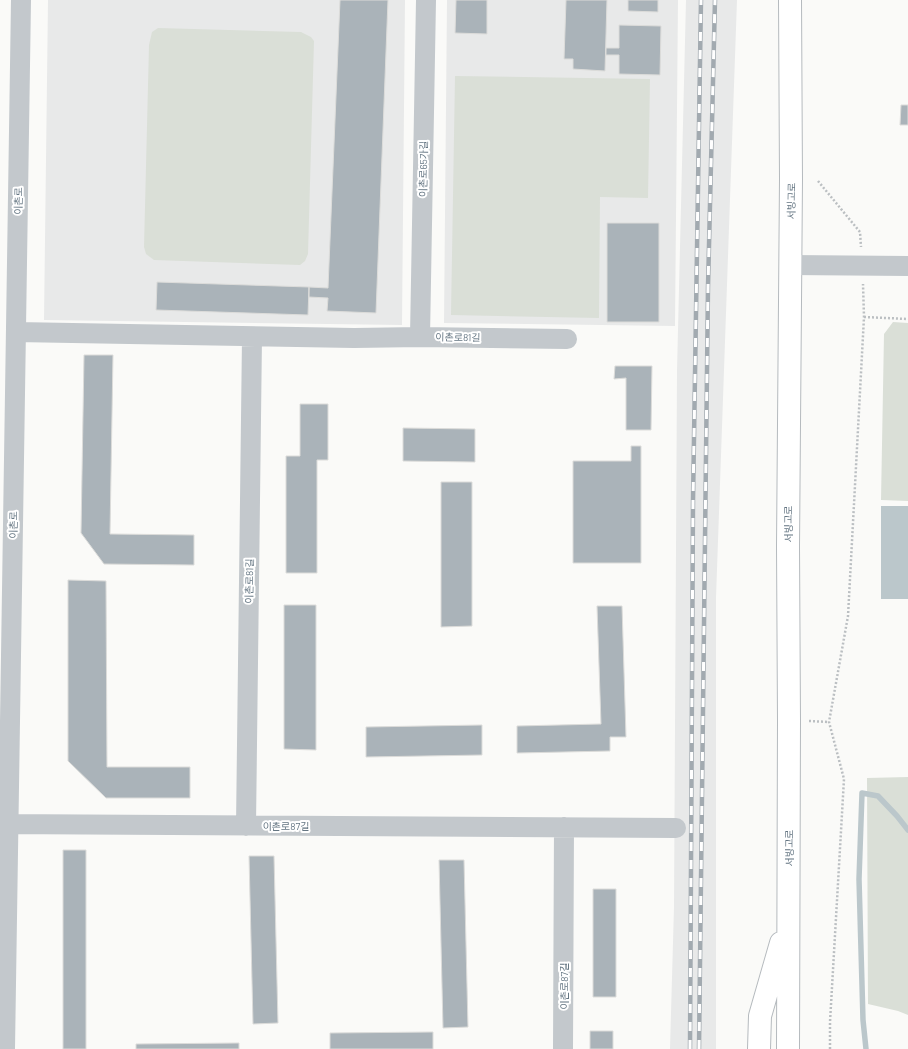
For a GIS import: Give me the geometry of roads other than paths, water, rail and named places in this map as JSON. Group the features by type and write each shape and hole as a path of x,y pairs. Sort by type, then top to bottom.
{"main road":[{"name":"서빙고로","path":"788,1049 788,539 792,180 790,0"},
{"path":"759,1049 760,1016 788,918"}],"street":[{"name":"이촌로","path":"5,1049 4,824 6,527 16,332 21,0"},
{"name":"이촌로65가길","path":"420,337 426,0"},
{"path":"790,265 908,266"},
{"name":"이촌로81길","path":"16,332 252,337 568,339"},
{"name":"이촌로81길","path":"246,826 252,337"},
{"name":"이촌로87길","path":"4,824 676,828"},
{"name":"이촌로87길","path":"563,1049 564,827"}],"waterway":[{"path":"866,1049 863,1020 859,879 862,793 878,796 908,830"}],"railway":[{"path":"690,1049 693,501 701,0"},
{"path":"699,1049 708,287 715,0"}]}
